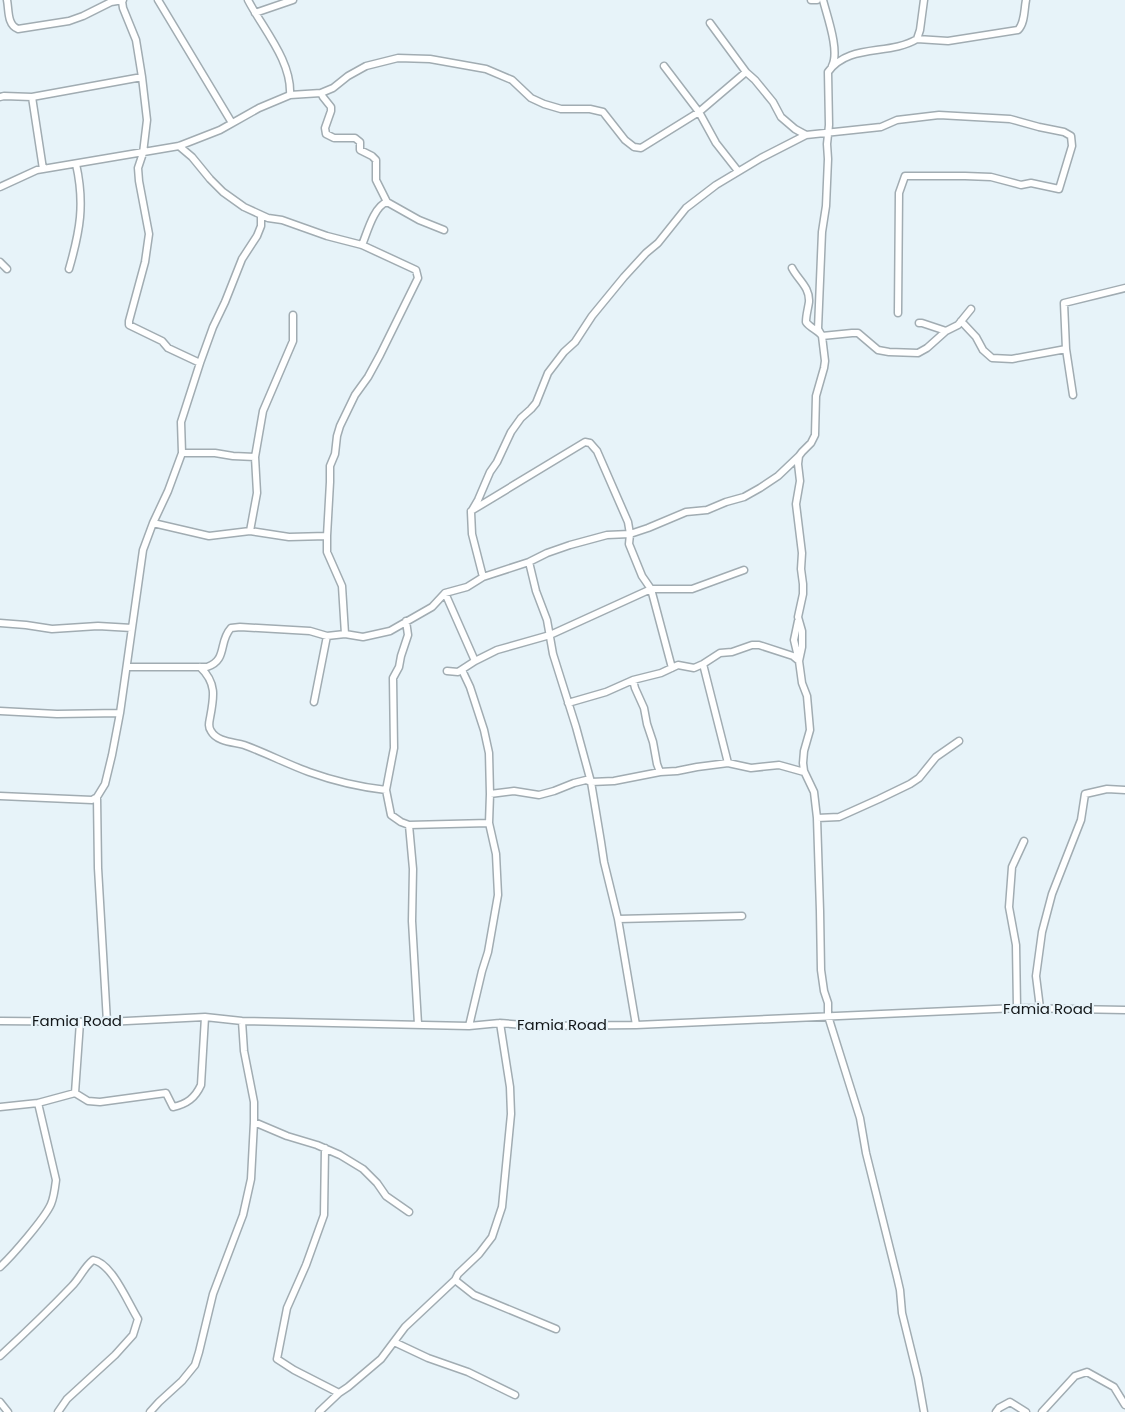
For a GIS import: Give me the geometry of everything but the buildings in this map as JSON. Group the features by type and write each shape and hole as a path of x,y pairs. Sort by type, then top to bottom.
{"street":[{"path":"7,0 10,24 18,29 69,21 111,2 123,1 123,8 136,40 147,120 143,153 138,168 149,234 145,261 129,325 162,340 168,348 200,363"},
{"path":"158,0 232,123"},
{"path":"248,0 273,40 287,72 291,86 290,95"},
{"path":"255,13 293,0"},
{"path":"811,0 818,0"},
{"path":"127,667 207,667 213,665 219,660 227,632 231,628 310,631 327,636 345,634 363,637 390,631 432,607 445,593 467,587 483,577 570,545 607,535 630,534 686,512 707,510 744,497 778,476 799,456 815,435 816,396 825,362 822,336 818,329 828,159 828,72 834,62 834,41 823,0"},
{"path":"917,39 924,0"},
{"path":"828,72 842,59 858,53 897,47 917,39 948,41 1018,30 1023,22 1026,0"},
{"path":"710,23 746,72 773,102 781,117 806,135"},
{"path":"0,187 43,169 179,146 220,130 290,95 321,93 333,88 366,66 398,58 430,59 486,69 512,80 531,98 544,104 561,109 590,109 603,112 625,140 634,147 641,148 699,112 746,72"},
{"path":"664,66 699,112 716,143 738,171"},
{"path":"0,97 32,97 142,77"},
{"path":"321,93 331,107 325,128 326,134 334,138 355,138 360,142 360,150 376,160 376,180 387,202 419,220 444,230"},
{"path":"32,97 43,169"},
{"path":"483,577 472,534 471,512 511,432 536,403 549,374 564,352 575,342 592,316 624,277 668,232 686,208 716,185 806,135 881,127 897,120 939,115 1010,118 1064,132 1071,136 1072,146 1059,189 1031,183 1021,185 991,177 905,176 899,194 898,313"},
{"path":"179,146 223,192 244,207 261,215 362,245 416,270 418,278 380,355 355,395 340,426 336,454 330,466 327,552 342,586 345,634"},
{"path":"69,269 77,241 81,212 81,186 76,164"},
{"path":"362,245 381,204 387,202"},
{"path":"0,796 92,800 97,797 105,784 120,712 143,550 182,453 181,422 200,363 242,259 257,236 261,226 261,215"},
{"path":"0,262 7,269"},
{"path":"792,268 807,290 809,299 806,322 809,326 822,336 858,333 878,350 918,353 946,331 958,325 971,309"},
{"path":"1073,395 1066,349 1065,303 1125,288"},
{"path":"250,531 257,493 255,457 263,411 293,341 293,315"},
{"path":"962,321 976,337 983,350 992,358 1012,359 1066,349"},
{"path":"919,323 922,322 946,331"},
{"path":"471,512 585,442 590,443 597,451 628,522 629,544 642,576 651,589 672,668"},
{"path":"182,453 215,453 255,457"},
{"path":"799,456 800,480 796,504 802,553 803,594 794,646 807,696 810,730 803,763 804,771 814,792 817,818 821,970 828,1003 828,1016 860,1118 900,1290 902,1313 924,1412"},
{"path":"153,523 209,536 250,531 290,537 327,536"},
{"path":"528,562 547,620 553,654 591,782 604,862 618,919 636,1024"},
{"path":"447,671 458,672 498,650 550,635 651,589 692,589 744,570"},
{"path":"445,593 475,661"},
{"path":"406,621 408,635 399,667 393,678 394,748 386,790 391,815 409,825 489,823"},
{"path":"0,623 52,629 98,626 132,628"},
{"path":"314,702 327,636"},
{"path":"568,703 606,692 633,680 661,673 678,665 694,668 720,653 752,645 759,645 793,656 799,661"},
{"path":"703,664 728,763"},
{"path":"200,667 207,673 213,684 214,697 208,724 209,730 214,735 337,781 364,788 386,790"},
{"path":"462,670 484,730 489,753 489,823 496,854 498,895 488,952 469,1026"},
{"path":"633,680 644,708 646,724 660,772"},
{"path":"0,711 57,714 120,712"},
{"path":"817,818 839,817 910,783 919,778 936,757 959,741"},
{"path":"490,794 514,791 539,795 586,780 591,782 614,781 728,763 751,768 779,765 804,771"},
{"path":"1040,1008 1036,976 1042,932 1052,894 1081,820 1085,794 1107,789 1125,790"},
{"path":"97,797 98,868 107,1022"},
{"path":"409,825 413,869 412,921 418,1024"},
{"path":"1017,1008 1016,945 1009,907 1012,867 1024,841"},
{"path":"618,919 742,916"},
{"name":"Famia Road","path":"0,1021 107,1022 205,1017 242,1021 469,1026 500,1023 537,1026 1017,1008 1125,1010"},
{"path":"0,1107 38,1103 75,1094 88,1101 100,1102 166,1093 173,1107 186,1104 201,1085 205,1017"},
{"path":"150,1412 195,1365 213,1294 243,1215 251,1179 254,1102 244,1051 242,1021"},
{"path":"75,1094 80,1022"},
{"path":"319,1412 381,1359 405,1327 455,1280 492,1237 502,1207 511,1114 510,1087 500,1023"},
{"path":"0,1267 40,1221 51,1205 55,1190 56,1180 38,1103"},
{"path":"254,1122 340,1155 363,1169 378,1183 386,1196 409,1212"},
{"path":"325,1148 324,1215 287,1308 277,1359 339,1393"},
{"path":"0,1356 76,1282 93,1260 99,1261 117,1280 138,1319 133,1335 115,1355 74,1392 58,1412"},
{"path":"455,1280 474,1295 556,1329"},
{"path":"394,1342 428,1358 468,1372 515,1395"},
{"path":"1042,1412 1075,1376 1087,1372 1114,1387 1125,1405"},
{"path":"0,1402 8,1412"},
{"path":"996,1412 1010,1402 1026,1412"}]}
